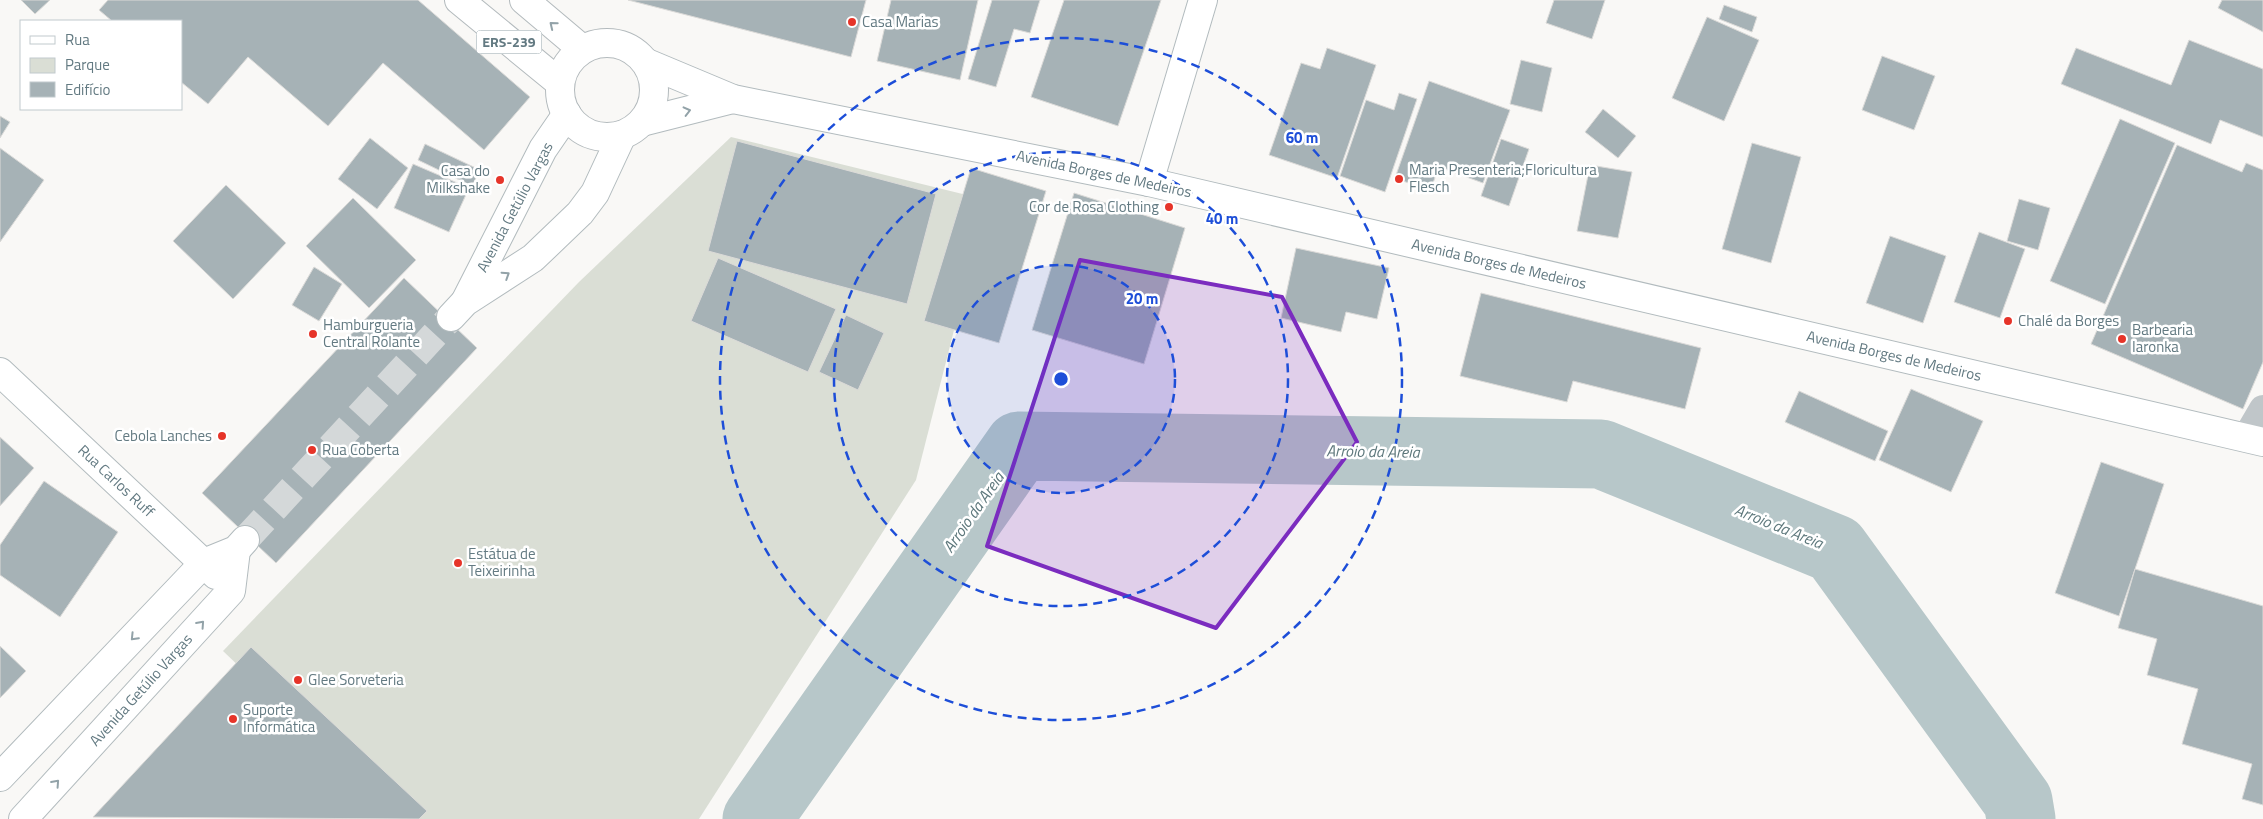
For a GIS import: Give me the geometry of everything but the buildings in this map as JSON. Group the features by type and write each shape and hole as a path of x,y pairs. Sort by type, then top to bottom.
{"main road":[{"name":"ERS-239","path":"459,0 560,83"},
{"name":"ERS-239","path":"524,0 582,49"},
{"path":"1149,182 1203,0"},
{"path":"632,129 651,109 655,94 653,77 647,63 634,50 618,43 599,43 582,49 564,69 560,83 561,99 567,114 577,125 589,133 603,137 632,129 732,99"},
{"path":"647,63 732,99"},
{"name":"Avenida Borges de Medeiros","path":"732,99 1149,182 2255,440"},
{"name":"Avenida Getúlio Vargas","path":"567,114 543,149 458,310 533,258 580,213 595,193 632,129"},
{"name":"Rua Carlos Ruff","path":"0,372 204,563 231,591"},
{"path":"0,777 204,563 241,545 231,591"},
{"name":"Avenida Getúlio Vargas","path":"23,819 231,591"}],"street":[{"path":"2255,440 2263,409"}],"highlighted area":[{"path":"1080,260 1282,297 1357,442 1216,628 987,546"}],"green space":[{"path":"731,137 987,200 916,480 699,819 399,819 223,651 579,282"}],"waterway":[{"name":"Arroio da Areia","path":"757,819 1019,446 1601,454 1835,549 2018,801 2021,819"}],"tunnel":[{"path":"245,540 451,317"}],"place":[{"name":"Casa Marias","path":"852,22"},
{"name":"Maria Presenteria;Floricultura Flesch","path":"1399,179"},
{"name":"Casa do Milkshake","path":"500,180"},
{"name":"Cor de Rosa Clothing","path":"1169,207"},
{"name":"Chalé da Borges","path":"2008,321"},
{"name":"Hamburgueria Central Rolante","path":"313,334"},
{"name":"Barbearia Iaronka","path":"2122,339"},
{"name":"Cebola Lanches","path":"222,436"},
{"name":"Rua Coberta","path":"312,450"},
{"name":"Estátua de Teixeirinha","path":"458,563"},
{"name":"Glee Sorveteria","path":"298,680"},
{"name":"Suporte Informática","path":"233,719"}]}
